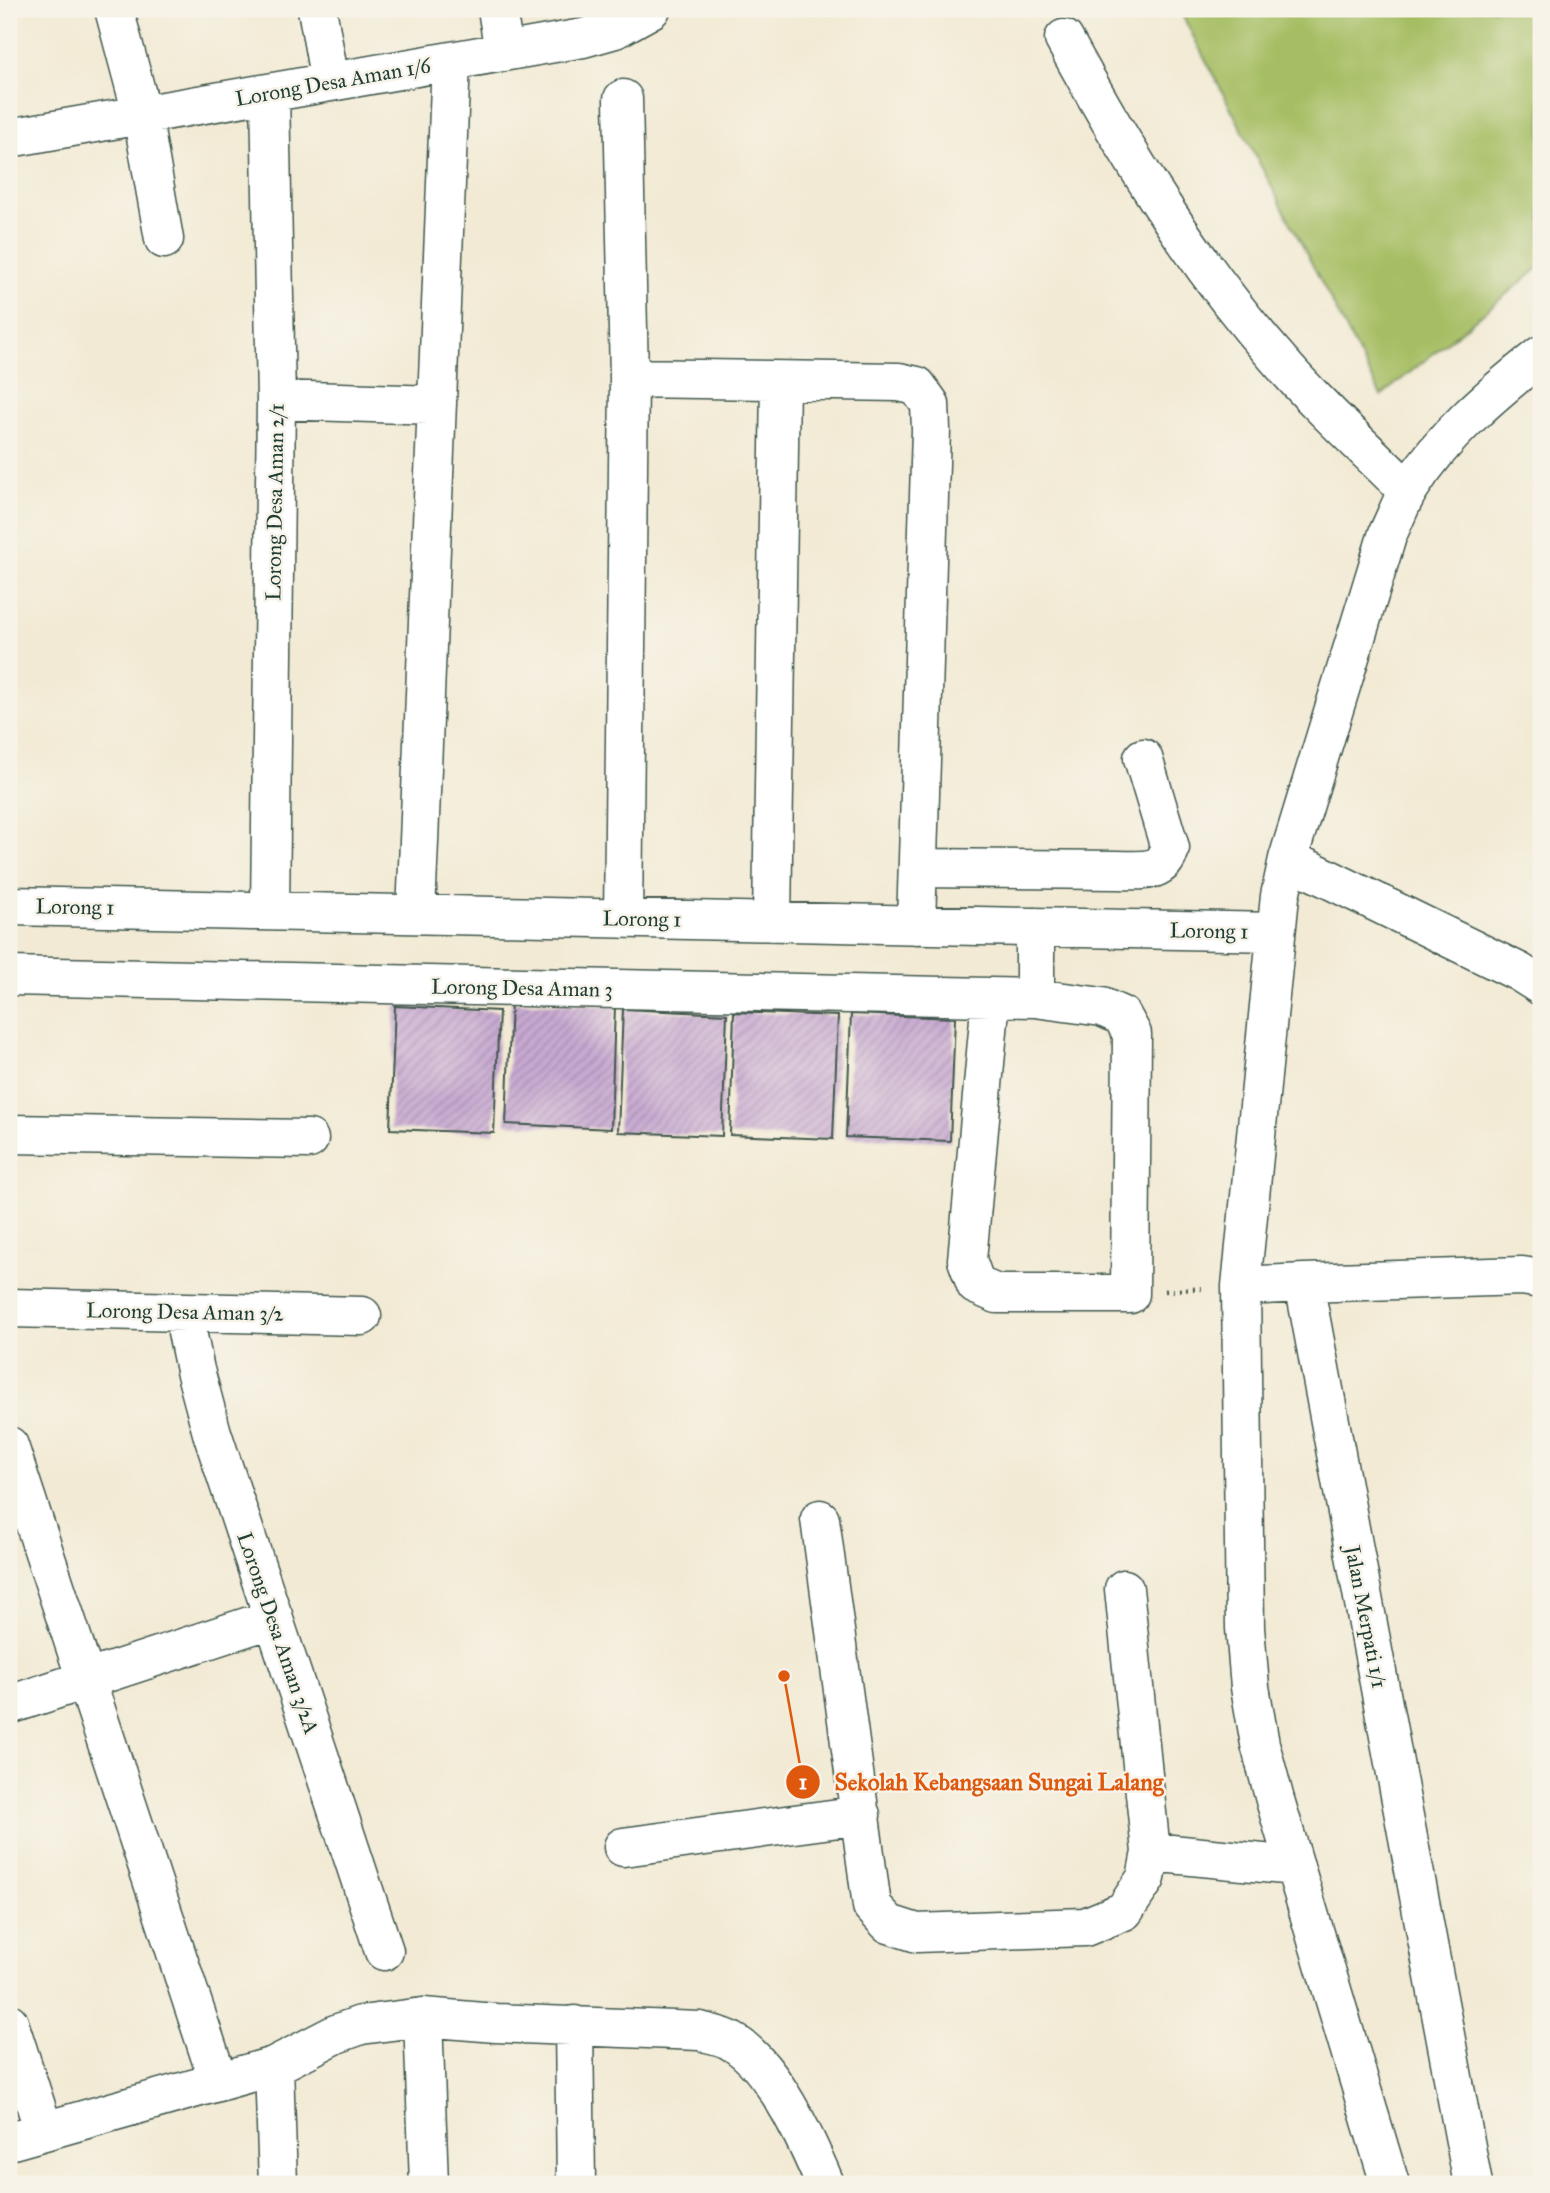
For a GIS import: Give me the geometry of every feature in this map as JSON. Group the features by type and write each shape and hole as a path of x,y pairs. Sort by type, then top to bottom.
{"street":[{"path":"114,9 142,114 164,239"},
{"path":"317,9 330,82"},
{"path":"497,9 504,52"},
{"name":"Lorong Desa Aman 1/6","path":"9,138 583,38 615,29 651,9"},
{"path":"1064,39 1107,118 1204,266 1277,358 1408,491"},
{"path":"416,914 451,61"},
{"name":"Lorong Desa Aman 2/1","path":"270,93 276,400 270,911"},
{"path":"623,99 629,378 623,919"},
{"path":"1390,2184 1266,1766 1250,1687 1245,1628 1241,1286 1275,932 1288,859 1388,533 1408,491 1438,449 1472,413 1541,355"},
{"path":"629,378 899,382 917,386 930,404 916,925"},
{"path":"772,922 780,381"},
{"path":"276,400 437,405"},
{"path":"918,868 1144,870 1159,866 1168,859 1170,848 1143,758"},
{"path":"1288,859 1518,972 1541,986"},
{"name":"Lorong 1","path":"9,906 1275,932"},
{"path":"1035,927 1035,999"},
{"name":"Lorong Desa Aman 3","path":"9,976 1035,999 1102,1007 1122,1016 1132,1034 1130,1294"},
{"path":"991,998 967,1259 976,1286 997,1294 1130,1294"},
{"path":"9,1134 309,1139"},
{"path":"1241,1286 1522,1276 1541,1279"},
{"name":"Jalan Merpati 1/1","path":"1304,1283 1473,2184"},
{"name":"Lorong Desa Aman 3/2","path":"9,1308 362,1316"},
{"name":"Lorong Desa Aman 3/2A","path":"183,1312 212,1433 384,1951"},
{"path":"9,1446 218,2080"},
{"path":"820,1519 872,1906 888,1924 917,1933 1085,1927 1124,1911 1146,1878 1151,1852 1124,1589"},
{"path":"9,1704 274,1618"},
{"path":"623,1847 861,1815"},
{"path":"1151,1852 1295,1866"},
{"path":"423,2017 429,2184"},
{"path":"9,2023 26,2136 274,2066 336,2034 361,2025 423,2017 496,2023 700,2031 731,2040 755,2060 782,2095 825,2184"},
{"path":"574,2025 576,2184"},
{"path":"274,2066 278,2184"}],"path":[{"path":"1130,1294 1241,1286"}],"green space":[{"path":"1179,9 1541,9 1541,266 1381,396"}],"building":[{"path":"511,1002 615,1006 611,1129 506,1124"},
{"path":"395,1006 499,1011 494,1133 390,1129"},
{"path":"623,1009 727,1014 722,1136 618,1132"},
{"path":"734,1012 838,1016 833,1139 730,1135"},
{"path":"851,1014 955,1018 950,1141 846,1137"}],"place":[{"name":"Sekolah Kebangsaan Sungai Lalang","path":"784,1676"}]}
